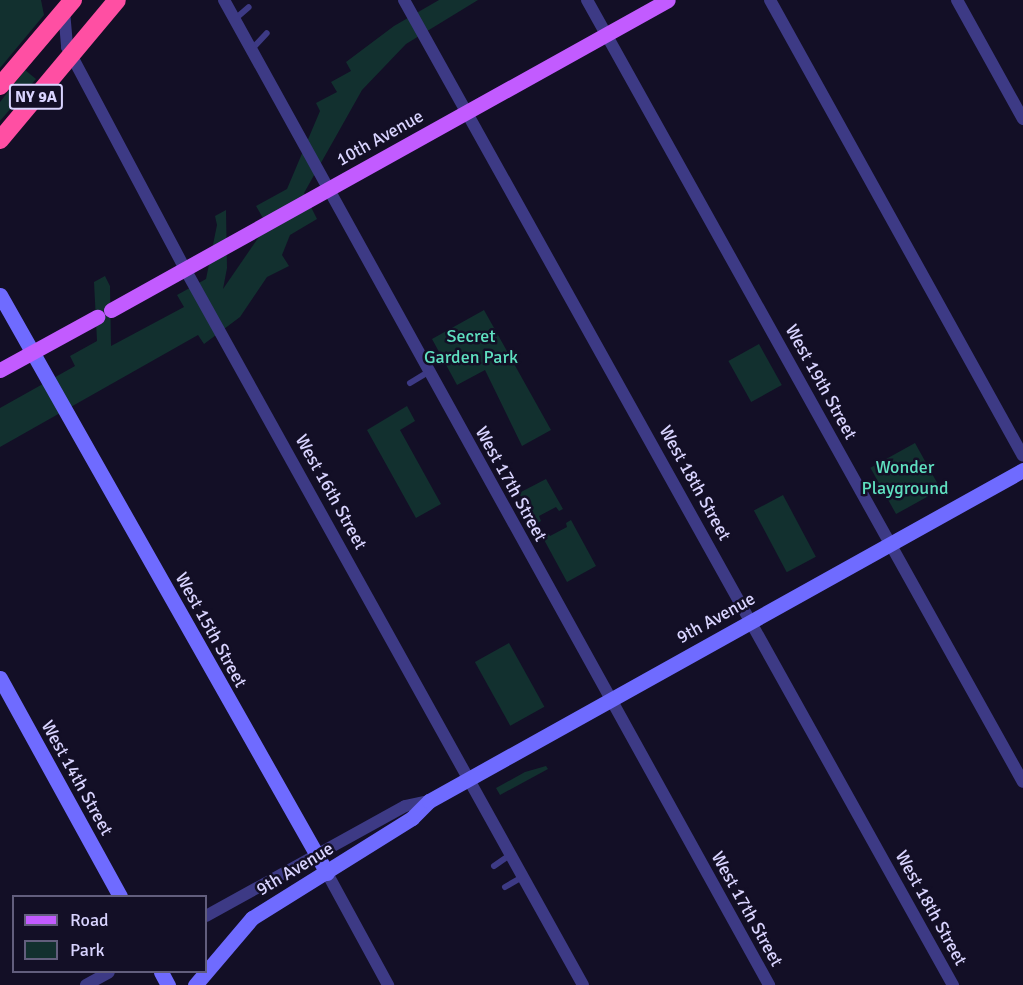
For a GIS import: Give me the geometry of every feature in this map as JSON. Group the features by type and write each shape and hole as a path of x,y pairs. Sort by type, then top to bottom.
{"highway":[{"name":"NY 9A","path":"0,140 117,0"},
{"name":"NY 9A","path":"0,86 68,5"}],"main road":[{"name":"10th Avenue","path":"0,370 668,0"},
{"name":"West 15th Street","path":"0,295 327,873"},
{"name":"9th Avenue","path":"207,971 252,918 412,818 429,801 1023,470"},
{"name":"West 14th Street","path":"0,678 119,895"},
{"name":"9th Avenue","path":"195,985 205,973"}],"street":[{"name":"West 17th Street","path":"224,0 326,190 769,985"},
{"name":"West 18th Street","path":"404,0 953,985"},
{"name":"West 19th Street","path":"587,0 1023,782"},
{"path":"770,0 1023,456"},
{"path":"957,0 1023,119"},
{"name":"West 16th Street","path":"68,5 64,36 71,54 185,269 583,985"},
{"name":"9th Avenue","path":"207,915 405,806 429,801"},
{"name":"West 15th Street","path":"327,873 388,985"},
{"path":"86,985 107,973"}],"lane":[{"path":"235,20 249,7"},
{"path":"251,50 267,33"},
{"path":"410,383 428,372"},
{"path":"494,866 510,855"},
{"path":"505,887 522,877"}],"green space":[{"path":"0,0 41,0 44,15 0,68"},
{"path":"439,0 478,0 406,44 362,90 304,193 317,219 290,235 282,255 289,266 267,277 240,317 204,344 198,335 0,447 0,408 75,366 70,356 97,341 94,282 105,276 110,286 111,346 184,307 177,295 206,279 217,225 215,216 226,210 227,268 223,289 267,225 256,206 287,189 320,111 316,103 337,92 331,82 351,71 346,62 394,26"},
{"path":"25,70 36,79 0,121 0,102"},
{"name":"Secret Garden Park","path":"484,310 551,430 522,446 485,370 457,385 432,339"},
{"path":"759,344 782,385 751,402 728,361"},
{"path":"407,406 415,421 400,430 441,504 416,518 367,430"},
{"name":"Wonder Playground","path":"915,443 941,489 896,514 870,468"},
{"path":"546,479 563,509 559,511 556,507 539,516 541,521 536,524 519,493"},
{"path":"783,495 816,557 787,572 754,510"},
{"path":"571,520 596,566 567,582 542,536 548,533 550,536 567,527 566,523"},
{"path":"509,643 544,707 510,726 475,662"},
{"path":"546,766 548,769 500,795 496,788 525,772"}]}
